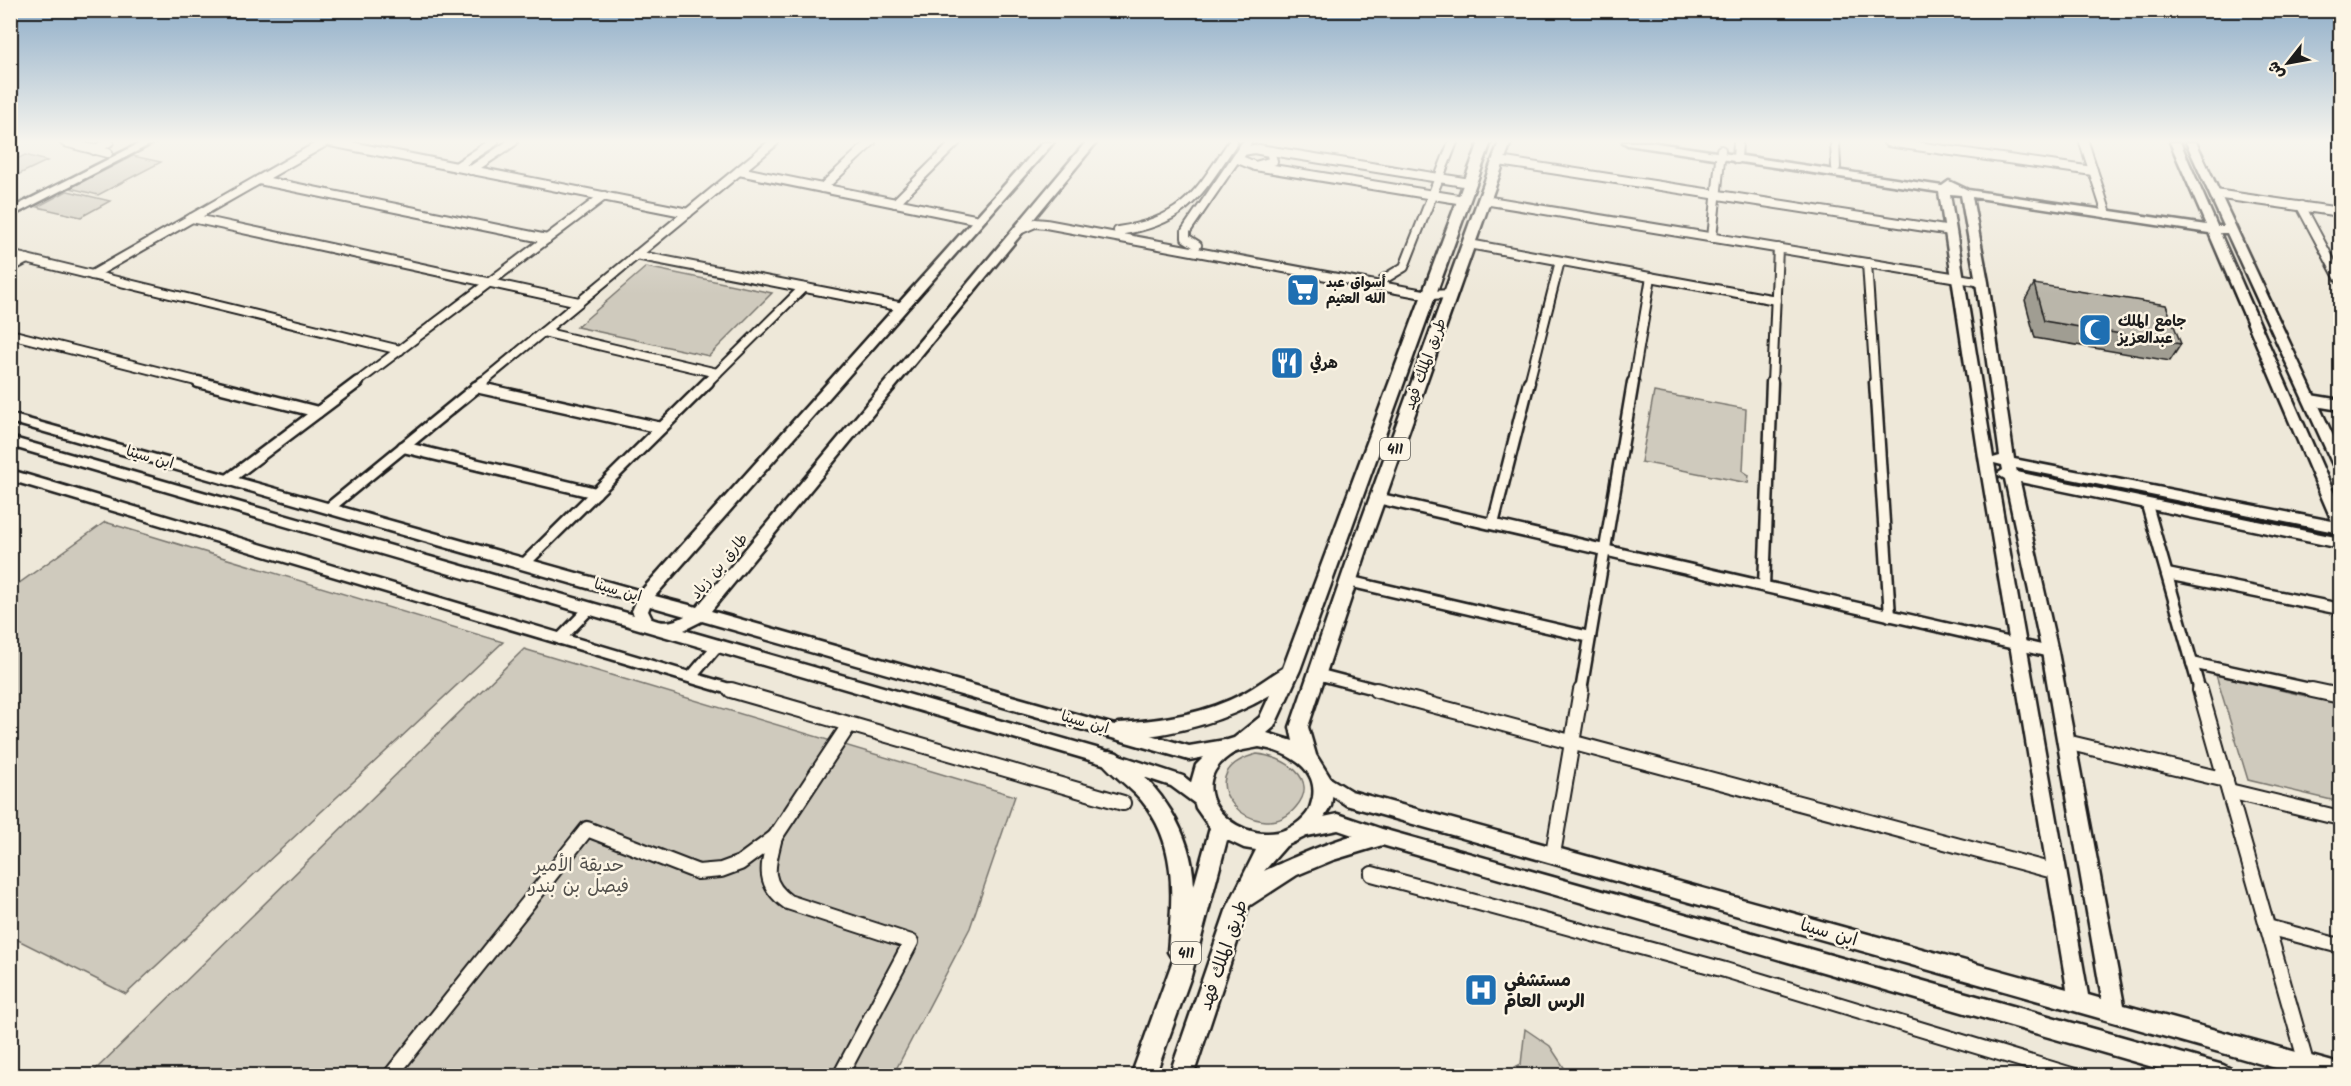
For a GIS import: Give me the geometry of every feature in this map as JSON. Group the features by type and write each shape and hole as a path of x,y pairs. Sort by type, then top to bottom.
{"main road":[{"name":"طريق الملك فهد","path":"1234,744 1267,722 1291,670 1467,193"},
{"name":"طريق الملك فهد","path":"1307,758 1299,727 1377,498 1487,193"},
{"path":"1119,731 1167,729 1212,716 1270,687 1291,670"},
{"name":"411","path":"1306,828 1278,841 1257,842 1237,837 1220,827 1208,814 1201,800 1200,784 1204,770 1212,757 1234,744 1260,739 1277,741 1293,748 1307,758 1322,780"},
{"path":"1110,759 1133,774 1171,827 1183,881 1180,976"},
{"path":"1306,828 1318,814 1321,806 1322,780"},
{"name":"411","path":"1143,1076 1180,976 1220,827"},
{"path":"1238,908 1254,887 1274,876 1382,837"},
{"name":"طريق الملك فهد","path":"1181,1076 1238,908 1259,860 1278,841"},
{"path":"1191,1076 1194,1039"}],"street":[{"path":"10,203 28,193"},
{"path":"10,214 51,193"},
{"path":"92,275 237,193"},
{"path":"322,193 547,238"},
{"path":"587,193 688,213"},
{"path":"329,508 713,193"},
{"path":"845,193 980,220"},
{"path":"895,203 905,193"},
{"path":"653,626 642,617 640,611 645,597 1004,193"},
{"name":"طارق بن زياد","path":"653,626 673,628 693,620 701,613 1050,193"},
{"path":"1118,231 1154,224 1188,206 1197,193"},
{"path":"1197,245 1186,237 1186,231 1213,193"},
{"path":"1416,193 1464,200"},
{"path":"1701,193 1951,231"},
{"path":"1948,193 1951,231 1988,464 2079,1002"},
{"path":"2106,211 1966,193 1982,282 2009,469 2050,652 2115,1012"},
{"path":"1985,193 2230,229"},
{"path":"2100,193 2106,211"},
{"path":"2198,193 2340,523"},
{"path":"2215,194 2340,212"},
{"path":"2215,194 2340,465"},
{"path":"1384,279 1404,267 1430,195"},
{"path":"1712,238 1716,195"},
{"path":"229,479 604,196"},
{"path":"1484,200 1982,282"},
{"path":"2301,206 2340,279"},
{"path":"1038,207 1040,213 1047,218 1384,279 1430,291"},
{"path":"192,218 579,302"},
{"path":"1019,230 1035,223 1046,224 1451,294"},
{"path":"1469,244 1776,300"},
{"path":"1764,586 1778,248"},
{"path":"10,255 399,350"},
{"path":"636,255 903,307"},
{"path":"10,268 27,259"},
{"path":"1493,524 1560,261"},
{"path":"1868,263 1890,616"},
{"path":"1553,854 1651,277"},
{"path":"525,563 804,288"},
{"path":"543,332 717,373"},
{"path":"10,334 318,412"},
{"path":"476,387 661,428"},
{"path":"2310,400 2340,405"},
{"name":"ابن سينا","path":"10,418 1119,731 1189,753 1234,744"},
{"name":"ابن سينا","path":"10,441 1110,759 1177,781 1201,800"},
{"path":"403,447 596,493"},
{"path":"1988,464 2147,506 2340,543"},
{"path":"2009,469 2340,528"},
{"path":"10,475 849,725 1123,803"},
{"path":"1377,498 2050,652"},
{"path":"2147,506 2307,1066"},
{"path":"2167,574 2340,609"},
{"path":"1348,581 1590,637"},
{"path":"560,639 590,608"},
{"path":"691,677 718,645"},
{"path":"2192,663 2340,696"},
{"path":"1317,674 1572,740 2057,872"},
{"path":"390,1076 587,829 698,872 714,873 734,868 752,858 775,837 849,725"},
{"path":"2066,742 2340,818"},
{"name":"ابن سينا","path":"1322,780 1346,797 2340,1075"},
{"name":"ابن سينا","path":"1306,828 1338,822 1382,837 2223,1076"},
{"path":"775,837 768,864 768,879 775,895 788,902 911,942 840,1076"},
{"path":"1372,874 1490,904 1858,1007 2075,1076"},
{"path":"2267,927 2340,946"}],"green space":[{"path":"64,193 74,193 110,201 81,217 37,207"},
{"path":"646,267 772,293 709,356 577,327"},
{"path":"1654,392 1746,409 1743,471 1749,475 1748,483 1641,462"},
{"path":"105,522 503,642 126,994 10,936 11,589"},
{"name":"حديقة الأمير فيصل بن بندر","path":"524,649 1015,796 970,928 893,1075 89,1076"},
{"path":"2216,675 2340,704 2340,802 2248,780"},
{"path":"1257,754 1287,764 1301,778 1304,787 1303,796 1296,807 1280,819 1263,821 1247,815 1233,805 1225,791 1225,777 1235,764"},
{"path":"1525,1029 1550,1046 1569,1075 1513,1075 1515,1067 1521,1064"}],"building":[{"path":"2034,284 2166,305 2181,344 2044,321"}],"place":[{"name":"أسواق عبد الله العثيم","path":"1303,290"},
{"name":"جامع الملك عبدالعزيز","path":"2095,330"},
{"name":"هرفي","path":"1287,363"},
{"name":"مستشفي الرس العام","path":"1481,990"}]}
